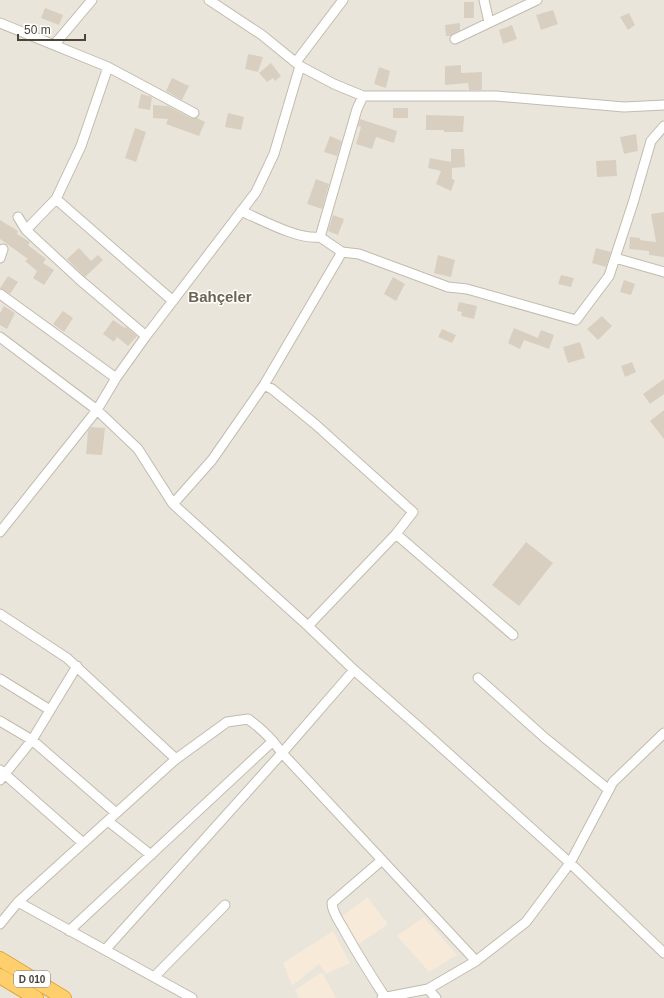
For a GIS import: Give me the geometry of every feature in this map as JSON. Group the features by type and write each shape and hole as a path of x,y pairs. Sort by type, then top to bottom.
{"highway":[{"name":"D 010","path":"0,959 64,998"},
{"name":"D 010","path":"0,976 36,998"}],"street":[{"path":"54,45 92,0"},
{"path":"209,0 262,35 298,64 334,84 363,96 496,96 624,107 664,105"},
{"path":"0,532 97,410 116,378 146,336 256,192 274,154 298,64 343,0"},
{"path":"484,0 489,22"},
{"path":"455,39 537,0"},
{"path":"0,23 108,67 194,113"},
{"path":"26,230 56,199 81,146 108,67"},
{"path":"320,237 357,109 363,96"},
{"path":"241,211 294,234 314,238 320,237 342,252 359,254 448,287 467,289 576,320 609,276 633,203 651,141 664,126"},
{"path":"56,199 173,301"},
{"path":"18,217 26,230 80,280 146,336"},
{"path":"173,504 212,460 264,385 342,252"},
{"path":"615,258 664,272"},
{"path":"0,294 116,378"},
{"path":"0,337 97,410 138,449 173,504 308,626 354,670 570,863 664,953"},
{"path":"264,385 272,389 315,424 413,512 396,534 308,626"},
{"path":"396,534 513,635"},
{"path":"0,614 67,658 176,759"},
{"path":"76,666 32,740 2,775 83,843"},
{"path":"105,950 282,753 354,670"},
{"path":"0,678 50,710"},
{"path":"478,678 546,738 609,790"},
{"path":"0,924 18,902 176,759 227,722 248,719 261,728 282,753 476,961"},
{"path":"0,721 32,740 116,813"},
{"path":"382,860 339,895 332,903 332,907 361,961 384,997 428,989 476,961 526,922 570,863 613,782 664,733"},
{"path":"69,931 273,741"},
{"path":"108,821 151,854"},
{"path":"18,902 192,998"},
{"path":"154,977 225,905"},
{"path":"428,989 436,998"}],"shaded area":[{"path":"0,0 664,0 664,998 0,998"},
{"path":"367,897 388,924 359,944 339,919"},
{"path":"424,917 457,955 429,972 397,936"},
{"path":"333,931 350,963 326,974 319,964 292,986 283,963"},
{"path":"322,972 336,998 299,998 295,990"}],"building":[{"path":"464,2 474,2 474,18 464,18"},
{"path":"45,8 63,15 59,25 41,18"},
{"path":"553,10 558,24 541,30 536,15"},
{"path":"629,13 635,25 628,30 620,17"},
{"path":"460,23 460,30 450,36 446,36 445,25"},
{"path":"512,25 517,39 503,44 499,30"},
{"path":"248,54 263,57 258,72 245,69"},
{"path":"271,63 281,76 275,81 273,78 267,82 259,73"},
{"path":"461,65 461,73 482,72 482,90 469,90 468,83 445,85 445,66"},
{"path":"379,67 390,71 386,88 374,84"},
{"path":"172,78 189,86 182,100 166,91"},
{"path":"141,94 152,97 150,110 138,108"},
{"path":"153,105 168,106 191,118 197,118 205,122 199,136 166,124 168,119 153,118"},
{"path":"393,108 408,108 408,118 393,118"},
{"path":"228,113 244,117 241,130 225,127"},
{"path":"426,115 464,116 463,132 426,130"},
{"path":"360,119 397,131 394,143 376,137 372,149 356,144 361,127 358,126"},
{"path":"135,128 146,132 136,162 125,158"},
{"path":"636,134 638,151 624,154 620,137"},
{"path":"330,136 342,141 337,156 324,152"},
{"path":"451,149 464,149 465,167 452,168 452,179 455,180 451,191 436,184 441,171 428,168 430,158 451,162"},
{"path":"616,160 617,176 597,177 596,161"},
{"path":"316,179 329,184 322,209 307,204"},
{"path":"664,212 664,257 649,255 649,251 629,249 630,237 656,242 651,214"},
{"path":"333,215 344,219 338,235 328,231"},
{"path":"0,220 18,231 17,234 30,242 28,245 46,259 43,263 54,270 44,285 33,278 37,271 25,261 28,259 0,239"},
{"path":"79,248 91,261 98,255 103,260 85,277 67,259"},
{"path":"596,248 611,252 606,267 592,263"},
{"path":"438,255 455,260 451,277 434,273"},
{"path":"561,275 574,278 571,287 558,284"},
{"path":"8,276 18,282 10,294 0,288"},
{"path":"393,277 405,284 396,301 384,294"},
{"path":"624,280 635,284 631,295 620,292"},
{"path":"459,302 477,306 474,319 461,316 462,312 457,311"},
{"path":"4,306 15,313 7,329 0,325 0,313"},
{"path":"63,311 73,318 64,332 53,324"},
{"path":"602,316 612,326 598,340 587,329"},
{"path":"113,320 125,328 126,327 137,336 128,346 117,337 114,342 103,334"},
{"path":"514,328 538,338 541,330 554,335 549,349 524,340 520,349 508,343"},
{"path":"442,329 456,335 452,343 438,337"},
{"path":"580,342 585,358 568,363 563,347"},
{"path":"632,362 636,372 625,377 621,366"},
{"path":"664,379 664,394 650,404 643,394"},
{"path":"664,410 664,439 650,421"},
{"path":"91,427 105,428 102,455 86,454 88,431"},
{"path":"526,542 553,563 519,606 492,585"}],"district":[{"name":"Bahçeler","path":"220,296"}]}
